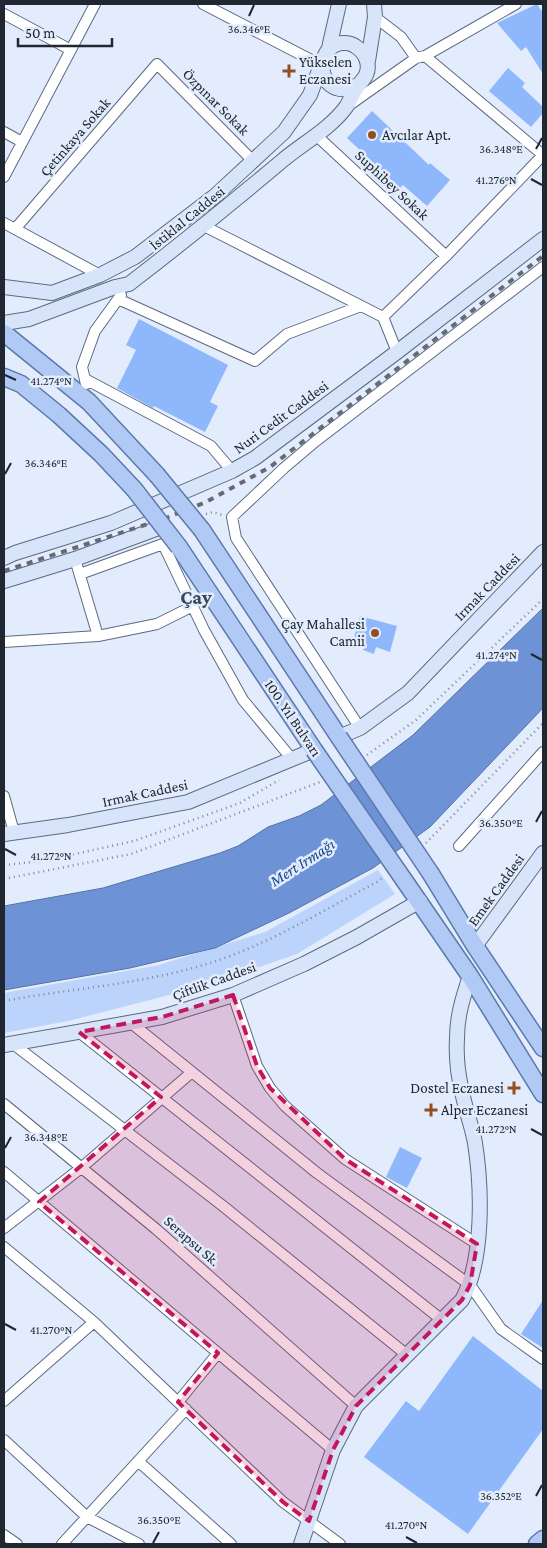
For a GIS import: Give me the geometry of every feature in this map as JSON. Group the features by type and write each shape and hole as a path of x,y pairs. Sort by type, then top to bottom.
{"main road":[{"path":"339,4 329,48 321,65 324,78 333,86 346,89 358,85 367,74 374,11"},
{"path":"329,48 340,43 352,43 362,50 368,61"},
{"name":"İstiklal Caddesi","path":"4,286 52,293 100,275 135,257 216,195 284,132 310,95 321,65"},
{"name":"İstiklal Caddesi","path":"4,323 29,319 115,287 129,284 204,226 295,150 316,136 345,108 358,85"},
{"name":"Nuri Cedit Caddesi","path":"4,558 111,523 232,471 274,444 543,239"},
{"name":"100. Yıl Bulvarı","path":"4,333 89,402 157,475 202,530 431,874 475,946 543,1048"},
{"name":"100. Yıl Bulvarı","path":"4,377 21,384 59,415 101,454 134,489 179,547 314,750 470,976 543,1094"},
{"path":"4,582 75,559 156,529"},
{"name":"Irmak Caddesi","path":"339,737 360,728 408,693 543,552"},
{"name":"Irmak Caddesi","path":"9,833 68,825 188,802 314,750"},
{"name":"Emek Caddesi","path":"475,946 543,853"},
{"name":"Çiftlik Caddesi","path":"8,1044 162,1017 233,995 322,955 420,901"},
{"path":"301,1544 333,1450 356,1406 462,1300 470,1286 477,1253 480,1200 475,1143 461,1090 456,1040 460,1006 470,976"},
{"path":"537,1544 543,1540"}],"street":[{"path":"4,177 95,4"},
{"path":"203,4 321,65"},
{"path":"345,108 421,57 516,4"},
{"path":"374,11 421,57 543,155 446,256 383,317"},
{"path":"4,14 71,50"},
{"name":"Özpınar Sokak","path":"157,64 254,161"},
{"name":"Çetinkaya Sokak","path":"15,229 157,64"},
{"path":"4,132 22,142"},
{"name":"Suphibey Sokak","path":"316,136 446,256"},
{"path":"4,223 100,275"},
{"path":"204,226 383,317 397,352"},
{"path":"360,728 236,538 232,518 284,468 316,441 543,267"},
{"path":"89,402 82,367 95,330 129,284"},
{"path":"118,299 255,361 287,334 361,306"},
{"path":"85,380 211,446 232,471"},
{"path":"80,574 163,544 204,630 243,700 292,759"},
{"path":"75,559 98,636"},
{"path":"4,642 98,636 157,624 193,606"},
{"path":"459,846 543,752"},
{"path":"4,796 9,833"},
{"path":"233,995 257,1066 270,1088 285,1106 345,1159 477,1244"},
{"path":"130,1022 317,1173 470,1286 501,1329 543,1359"},
{"path":"79,1032 442,1320"},
{"path":"8,1044 223,1206 407,1355"},
{"path":"4,1228 40,1202 81,1168 192,1072"},
{"name":"Serapsu Sk.","path":"4,1104 156,1229 356,1406"},
{"path":"4,1172 333,1450"},
{"path":"4,1246 94,1322 283,1502 340,1544"},
{"path":"4,1401 94,1322"},
{"path":"62,1544 138,1461 182,1405 218,1353"},
{"path":"4,1440 87,1517 139,1544"},
{"path":"138,1461 231,1544"},
{"path":"4,1536 17,1544"}],"path":[{"path":"356,762 416,720 543,599"},
{"path":"419,848 433,837 543,723"},
{"path":"4,879 131,854 333,777"},
{"path":"4,865 43,861 134,841 240,803 282,778"},
{"path":"4,1001 152,977 213,962 261,943 377,882 384,876"}],"highlighted area":[{"path":"233,995 257,1066 270,1088 345,1159 477,1244 470,1285 462,1300 356,1406 333,1450 309,1521 283,1502 178,1402 218,1353 39,1202 161,1097 79,1032 162,1017"}],"shaded area":[{"path":"378,870 395,894 297,954 204,986 68,1021 4,1033 4,993 159,965 265,932"}],"water":[{"name":"Mert Irmağı","path":"543,608 543,708 430,827 373,868 289,913 215,948 130,968 4,990 4,906 103,888 220,853 238,846 268,827 299,816 321,805 413,735"}],"building":[{"path":"537,4 543,13 543,74 526,47 521,51 497,23"},
{"path":"508,68 525,83 522,87 543,107 543,113 531,127 489,91"},
{"path":"372,111 429,165 430,163 450,180 427,206 403,185 400,188 347,138"},
{"path":"139,319 228,365 210,402 218,406 205,432 154,406 153,408 117,388 136,350 126,345"},
{"name":"Çay Mahallesi Camii","path":"360,616 397,626 390,652 376,647 374,654 363,650 365,644 353,641"},
{"path":"400,1147 422,1158 407,1188 386,1177"},
{"path":"543,1300 543,1348 521,1334"},
{"path":"473,1336 543,1391 543,1429 468,1534 364,1457 406,1401 419,1411"}],"railway":[{"path":"4,571 166,518 206,502 270,467 543,256"}],"place":[{"name":"Yükselen Eczanesi","path":"289,71"},
{"name":"Avcılar Apt.","path":"372,135"},
{"name":"Çay Mahallesi Camii","path":"375,633"},
{"name":"Dostel Eczanesi","path":"514,1088"},
{"name":"Alper Eczanesi","path":"431,1110"}],"district":[{"name":"Çay","path":"196,597"}]}
